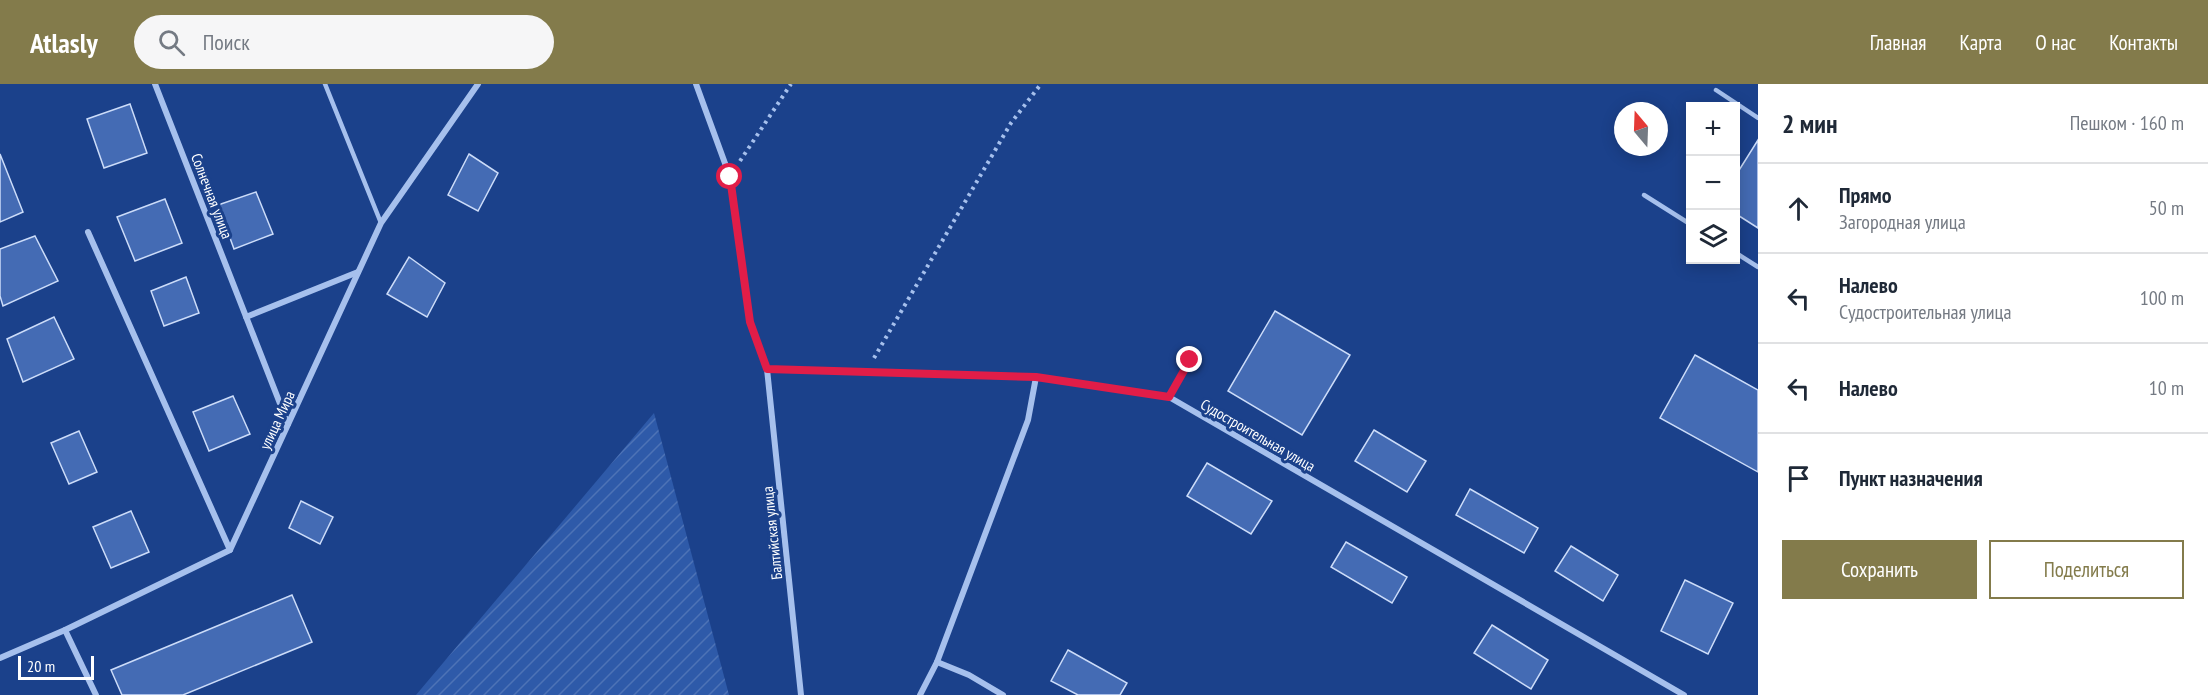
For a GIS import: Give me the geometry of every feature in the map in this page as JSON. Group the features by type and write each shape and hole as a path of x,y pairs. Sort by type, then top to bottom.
{"street":[{"name":"Солнечная улица","path":"155,84 288,423"},
{"name":"улица Мира","path":"230,550 381,223 478,84"},
{"name":"Балтийская улица","path":"696,84 730,177 750,322 767,369 801,695"},
{"path":"0,658 65,630 230,550 88,232"},
{"path":"246,317 358,272"},
{"name":"Судостроительная улица","path":"767,369 1036,377 1169,397 1684,695"},
{"path":"920,695 937,662 1028,420 1036,377"},
{"path":"65,630 96,695"},
{"path":"937,662 969,675 1003,695"}],"lane":[{"path":"326,84 381,223"},
{"path":"1716,90 1758,118"},
{"path":"1644,195 1686,221"},
{"path":"1740,256 1758,267"},
{"path":"1169,397 1190,360"}],"path":[{"path":"730,177 791,84"},
{"path":"866,372 1011,123 1041,84"}],"shaded area":[{"path":"654,413 729,695 416,695"}],"building":[{"path":"130,104 147,153 104,168 87,119"},
{"path":"1758,140 1758,228 1740,217 1740,169"},
{"path":"0,154 23,212 0,222"},
{"path":"469,154 498,173 478,211 448,195"},
{"path":"256,192 273,234 234,249 218,205"},
{"path":"165,199 182,243 135,261 117,217"},
{"path":"35,236 58,281 3,306 0,296 0,249"},
{"path":"409,257 445,283 427,317 387,294"},
{"path":"186,277 199,313 164,326 151,291"},
{"path":"1275,311 1350,355 1302,435 1228,391"},
{"path":"54,317 74,359 23,382 7,339"},
{"path":"1695,355 1758,390 1758,472 1660,418"},
{"path":"233,396 250,434 209,451 193,412"},
{"path":"1374,430 1426,461 1407,492 1355,461"},
{"path":"79,431 97,472 69,484 51,443"},
{"path":"1207,463 1272,501 1251,534 1187,496"},
{"path":"1470,489 1538,528 1524,553 1456,515"},
{"path":"301,501 333,517 320,544 289,528"},
{"path":"131,511 149,552 111,568 93,527"},
{"path":"1346,542 1407,577 1392,603 1331,567"},
{"path":"1571,546 1618,575 1603,601 1555,571"},
{"path":"1685,580 1733,603 1708,654 1661,631"},
{"path":"292,595 312,642 183,695 122,695 111,670"},
{"path":"1492,625 1548,660 1531,689 1474,653"},
{"path":"1068,650 1127,683 1120,695 1078,695 1051,681"}],"route":[{"path":"730,177 750,322 767,369 1036,377 1169,397 1190,360"}]}
